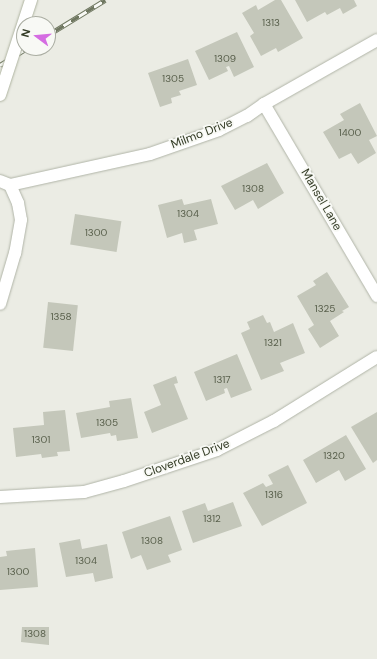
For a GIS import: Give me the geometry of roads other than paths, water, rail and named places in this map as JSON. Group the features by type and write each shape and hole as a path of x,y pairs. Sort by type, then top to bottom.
{"street":[{"path":"0,95 31,0"},
{"name":"Milmo Drive","path":"5,183 157,151 219,130 247,116 264,104 377,40"},
{"name":"Mansel Lane","path":"264,104 377,296"},
{"path":"0,304 15,252 21,220 18,203 5,183"},
{"name":"Cloverdale Drive","path":"0,497 84,492 124,481 217,450 274,421 377,357"}],"railway":[{"path":"56,30 105,0"},
{"path":"0,65 16,55"}]}
